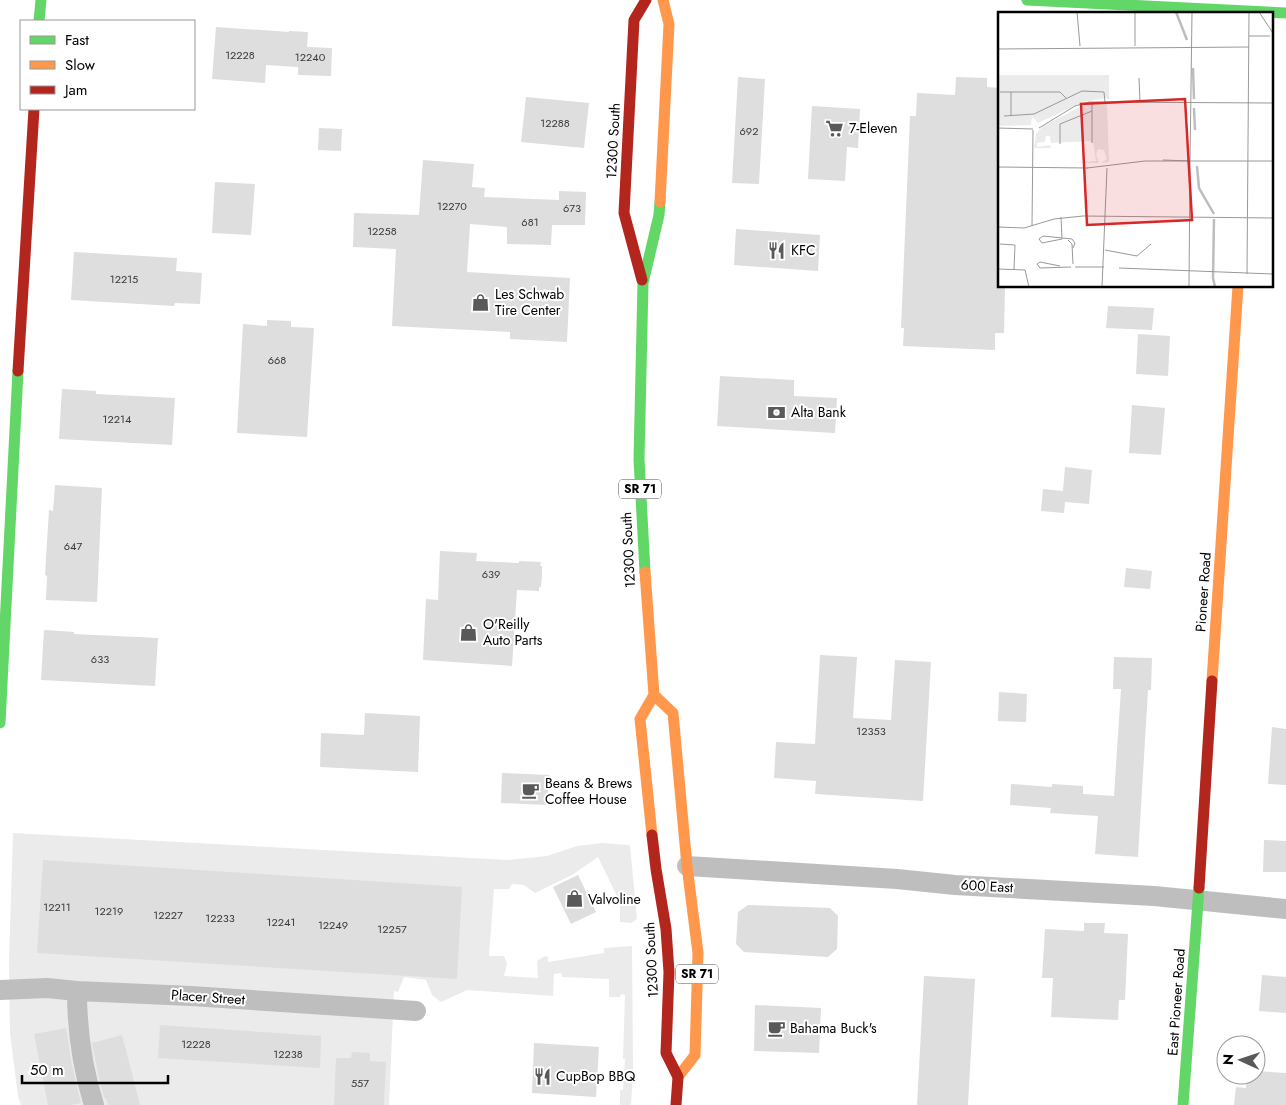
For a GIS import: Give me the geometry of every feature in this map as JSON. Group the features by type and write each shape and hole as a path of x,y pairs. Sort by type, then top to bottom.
{"main road":[{"path":"39,20 41,0"},
{"name":"12300 South","path":"643,283 624,213 634,20 646,0"},
{"name":"12300 South","path":"664,0 669,24 659,214 643,283 639,459 646,601 654,695 640,719 656,870 666,929 669,972 666,1053 678,1077"},
{"path":"1027,0 1256,8 1286,14"},
{"path":"0,723 6,480 34,110"},
{"name":"Pioneer Road","path":"1197,900 1238,288"},
{"name":"SR 71","path":"654,695 673,713 687,866 698,952 695,1055 678,1077"},
{"name":"East Pioneer Road","path":"1183,1105 1197,900"},
{"path":"676,1105 678,1077"}],"street":[{"name":"600 East","path":"687,866 1197,900 1286,909"},
{"name":"Placer Street","path":"0,990 47,988 416,1011"},
{"path":"77,991 80,1053 94,1105"}],"shaded area":[{"path":"13,833 508,860 547,856 577,846 602,843 628,845 630,846 637,919 631,923 620,922 620,902 598,857 572,875 535,893 524,885 512,884 509,889 494,889 489,956 504,956 507,964 504,976 538,978 537,961 545,956 548,957 548,962 604,953 604,948 632,946 633,1072 631,1105 620,1105 620,1090 623,1090 625,1059 623,1059 625,995 609,997 609,979 562,977 561,973 554,974 553,996 467,990 441,1002 432,995 426,980 404,977 398,992 394,991 389,1105 21,1105 18,1096 10,1033 9,961"}],"building":[{"path":"216,27 308,32 307,47 332,48 331,76 298,75 298,67 266,65 265,83 212,79"},
{"path":"738,77 765,79 759,184 732,183"},
{"path":"956,77 987,78 987,87 998,88 998,288 1005,288 1004,333 995,333 995,350 903,346 904,328 901,328 910,116 916,116 917,93 955,95"},
{"path":"526,97 589,103 584,148 521,142"},
{"name":"7-Eleven","path":"812,106 860,109 858,148 847,147 845,181 808,179"},
{"path":"319,128 342,129 341,151 318,150"},
{"path":"423,160 474,164 472,187 485,188 484,197 559,200 559,191 586,192 585,225 552,225 551,245 507,244 507,227 470,224 467,272 570,278 567,342 510,339 510,332 392,326 396,249 353,247 354,213 419,215"},
{"path":"215,182 255,184 251,235 212,233"},
{"name":"KFC","path":"736,229 820,235 818,271 734,265"},
{"path":"74,252 177,258 176,271 202,273 200,304 175,303 174,306 71,300"},
{"path":"1108,306 1154,308 1152,330 1106,328"},
{"path":"267,320 291,321 291,327 314,328 307,437 237,433 243,324 267,326"},
{"path":"1138,334 1170,336 1168,376 1136,374"},
{"name":"Alta Bank","path":"720,376 794,380 794,396 837,398 835,433 717,426"},
{"path":"62,389 96,391 96,394 175,398 172,445 59,439"},
{"path":"1132,405 1165,408 1161,455 1129,453"},
{"path":"1065,467 1092,470 1089,504 1065,502 1064,513 1041,511 1043,489 1063,491"},
{"path":"55,485 102,488 97,602 46,600 47,576 45,575 49,510 53,511"},
{"path":"440,551 477,553 476,561 541,562 542,576 539,591 517,590 512,666 423,660 426,599 438,600"},
{"path":"1126,568 1152,571 1150,589 1124,587"},
{"path":"44,630 74,632 74,634 158,638 155,686 41,680"},
{"path":"820,655 857,657 853,718 891,720 895,660 931,662 923,801 815,794 816,781 774,778 776,742 815,744"},
{"path":"1114,657 1152,658 1151,690 1148,690 1138,857 1095,854 1098,816 1050,813 1051,808 1010,805 1011,784 1052,787 1052,784 1083,786 1083,794 1114,796 1121,689 1113,689"},
{"path":"999,692 1027,694 1026,722 998,721"},
{"path":"365,713 420,716 418,772 320,767 321,733 364,735"},
{"path":"1272,727 1286,729 1286,785 1268,784"},
{"path":"502,773 549,775 547,805 501,803"},
{"path":"1264,840 1286,841 1286,872 1263,872"},
{"path":"43,860 462,887 457,979 37,953"},
{"path":"578,875 596,912 571,924 553,887"},
{"path":"748,905 830,908 838,916 837,949 828,957 744,952 736,944 738,912"},
{"path":"1084,923 1105,923 1104,933 1128,934 1125,1000 1119,1000 1118,1020 1051,1017 1053,978 1042,978 1045,929 1084,931"},
{"path":"1262,975 1286,977 1286,1013 1259,1011"},
{"path":"924,976 975,979 968,1105 917,1105"},
{"path":"755,1005 821,1008 819,1053 754,1051"},
{"path":"160,1025 321,1036 320,1068 158,1058"},
{"path":"66,1028 81,1103 48,1105 34,1034"},
{"path":"122,1035 140,1105 108,1105 106,1098 104,1098 92,1043"},
{"path":"534,1043 599,1047 596,1097 532,1093"},
{"path":"352,1052 370,1053 370,1061 386,1062 384,1105 334,1105 336,1058 351,1058"},
{"path":"1266,1072 1286,1073 1286,1105 1234,1105 1236,1087 1246,1088 1246,1085 1266,1085"}],"traffic: fast":[{"path":"39,20 41,0"},
{"path":"1027,0 1266,12"},
{"path":"1274,12 1286,13"},
{"path":"645,572 639,459 643,283 659,215 660,202"},
{"path":"0,723 18,371"},
{"path":"1183,1105 1199,888"}],"traffic: slow":[{"path":"660,202 669,24 663,0"},
{"path":"1212,681 1238,288"},
{"path":"645,572 654,695 640,719 652,835"},
{"path":"654,695 673,713 687,866 698,953 695,1055 678,1077"}],"traffic: jam":[{"path":"642,280 624,213 634,20 646,0"},
{"path":"18,371 34,110"},
{"path":"1199,888 1212,681"},
{"path":"652,835 666,929 669,972 666,1053 678,1077 676,1105"}],"place":[{"name":"7-Eleven","path":"835,128"},
{"name":"KFC","path":"777,250"},
{"name":"Les Schwab Tire Center","path":"481,302"},
{"name":"Alta Bank","path":"777,412"},
{"name":"O'Reilly Auto Parts","path":"469,632"},
{"name":"Beans & Brews Coffee House","path":"531,791"},
{"name":"Valvoline","path":"574,899"},
{"name":"Bahama Buck's","path":"776,1028"},
{"name":"CupBop BBQ","path":"542,1076"}]}
